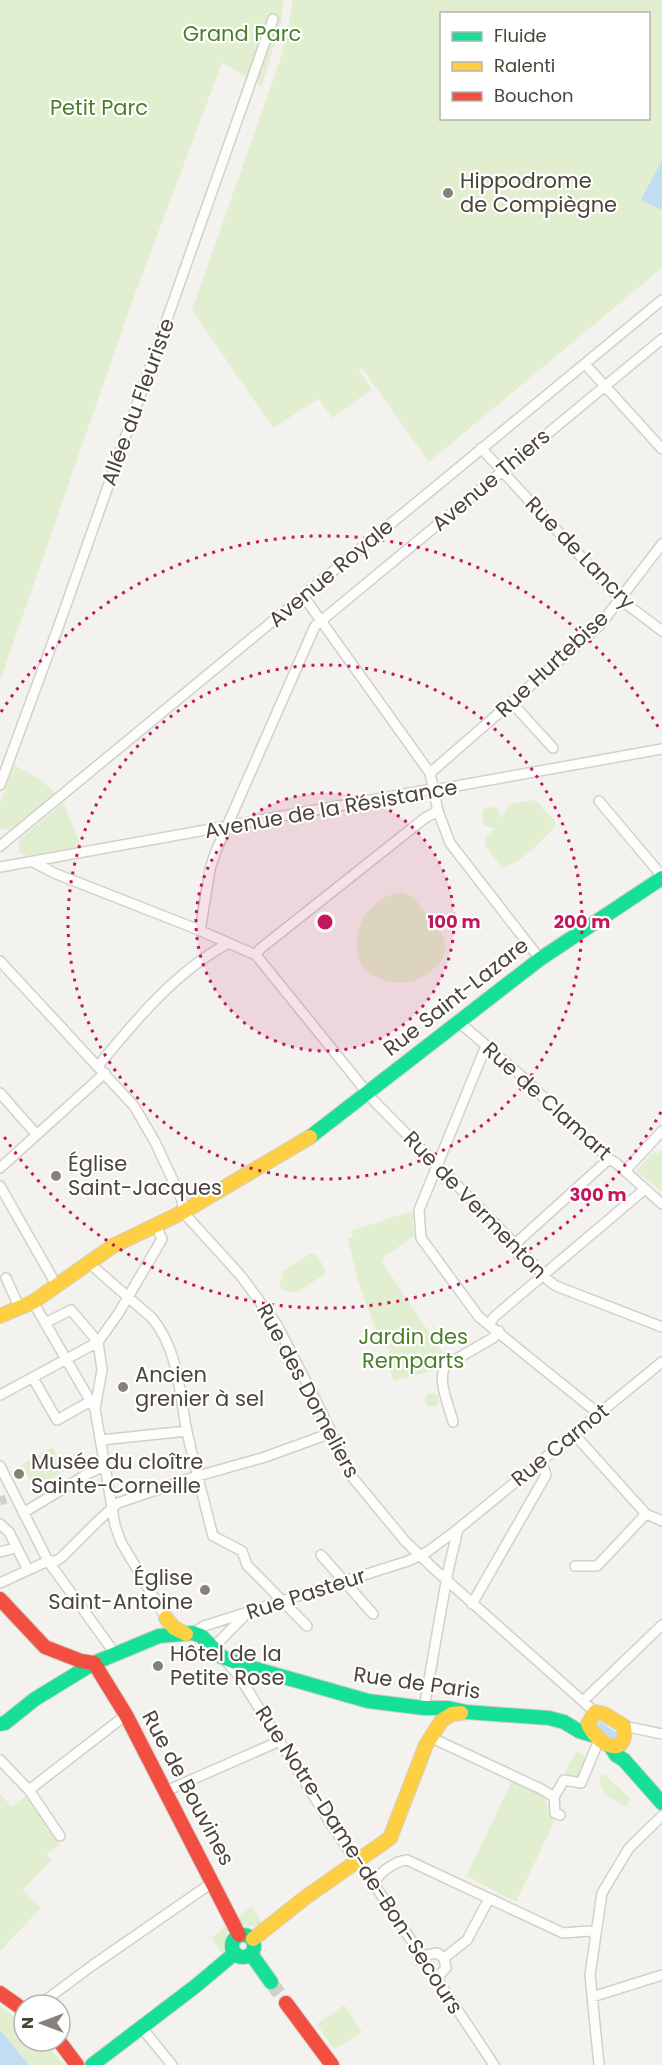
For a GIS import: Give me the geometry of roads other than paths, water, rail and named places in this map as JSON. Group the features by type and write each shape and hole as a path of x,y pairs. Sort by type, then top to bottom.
{"street":[{"name":"Allée du Fleuriste","path":"0,785 59,625 273,19"},
{"name":"Avenue Royale","path":"0,846 662,300"},
{"name":"Avenue Thiers","path":"321,621 662,339"},
{"path":"585,364 662,449"},
{"name":"Rue de Lancry","path":"481,448 620,599 662,632"},
{"name":"Rue Hurtebise","path":"430,773 600,625 662,544"},
{"path":"304,597 430,773 438,811 450,843 540,958"},
{"path":"208,954 209,945 203,932 210,869 315,626 321,621"},
{"path":"512,703 553,748"},
{"name":"Avenue de la Résistance","path":"0,867 662,749"},
{"path":"598,801 662,878"},
{"path":"33,862 54,873 256,955 260,949 331,891 425,818 438,811"},
{"name":"Rue Saint-Lazare","path":"0,1316 33,1302 113,1246 183,1212 309,1137 540,958 662,878"},
{"path":"0,1168 101,1070 143,1012 208,954 227,944"},
{"name":"Rue de Vermenton","path":"256,955 367,1093 556,1286 662,1327"},
{"path":"0,961 134,1106 155,1142 182,1200 183,1212"},
{"name":"Rue de Clamart","path":"459,1022 609,1159 626,1171 662,1204"},
{"path":"486,1046 419,1210 422,1238 479,1317 598,1414"},
{"path":"0,1093 36,1134"},
{"path":"626,1171 662,1131"},
{"path":"515,1244 609,1159"},
{"path":"0,1185 57,1286"},
{"path":"489,1324 495,1316 645,1189"},
{"name":"Rue des Domeliers","path":"183,1212 241,1276 277,1325 352,1478 420,1556 569,1691 583,1701 603,1732"},
{"path":"0,1395 98,1342 128,1298 162,1239 156,1226"},
{"path":"89,1263 152,1318 161,1329 172,1352 187,1431 213,1536 242,1551 247,1565 307,1626"},
{"path":"6,1278 20,1309"},
{"path":"33,1302 93,1405 115,1525 121,1542 166,1618 159,1636"},
{"path":"45,1323 71,1310 98,1342 102,1370 93,1405"},
{"path":"453,1422 441,1378 443,1370 446,1365 493,1338 499,1331"},
{"name":"Rue Carnot","path":"420,1556 458,1529 662,1362"},
{"path":"33,1378 57,1420 93,1405"},
{"path":"101,1440 187,1431"},
{"path":"0,1583 62,1557 113,1507 191,1478 265,1457 331,1433"},
{"path":"574,1434 646,1514 662,1521"},
{"path":"472,1604 546,1475 541,1461"},
{"path":"0,1466 10,1497 23,1513 48,1561 116,1655"},
{"path":"23,1513 88,1473 105,1466"},
{"path":"575,1566 597,1566 646,1514"},
{"path":"0,1527 9,1532 28,1570"},
{"path":"458,1529 446,1581 424,1708 432,1733 554,1797"},
{"path":"0,1552 16,1548"},
{"path":"321,1555 374,1614"},
{"name":"Rue Pasteur","path":"189,1634 204,1626 346,1582 420,1556"},
{"path":"0,1599 45,1647 94,1663"},
{"path":"218,1653 246,1613"},
{"name":"Rue de Paris","path":"166,1618 174,1628 201,1636 218,1653 244,1671 368,1701 549,1718 603,1732 616,1755 624,1760 662,1803"},
{"path":"583,1701 662,1625"},
{"path":"2,1722 94,1663 159,1636 189,1634"},
{"name":"Rue de Bouvines","path":"94,1663 126,1715 239,1935"},
{"name":"Rue Notre-Dame-de-Bon-Secours","path":"244,1671 280,1741 356,1861 366,1872 494,2065"},
{"path":"253,1940 306,1897 390,1838 440,1713 448,1708"},
{"path":"432,1733 450,1713 466,1712"},
{"path":"29,1790 126,1715"},
{"path":"560,1815 555,1813 554,1797 564,1780 581,1783 603,1732 635,1734 640,1730 662,1734"},
{"path":"166,1791 280,1741"},
{"path":"0,1760 29,1790 60,1836"},
{"path":"599,2065 590,1975 602,1893 629,1848 662,1816"},
{"path":"373,1885 375,1880 399,1861 407,1860 562,1933 589,1931 596,1934"},
{"path":"55,1993 213,1882"},
{"name":"Rue Notre-Dame-de-Bon-Secours","path":"444,1958 467,1940 489,1899"},
{"path":"245,1934 253,1940 255,1947 251,1954 242,1957 235,1953 232,1943 239,1935 245,1934"},
{"path":"92,2065 235,1953"},
{"path":"420,1956 437,1953 444,1958 446,1968 436,1979"},
{"path":"251,1954 272,1982"},
{"path":"592,1997 662,1975"},
{"path":"286,2003 332,2065"},
{"path":"142,2028 172,2065"}],"water":[{"path":"662,160 662,210 641,200"},
{"path":"601,1722 617,1733 616,1738 612,1738 597,1728 598,1723"},
{"path":"0,2030 12,2044 12,2053 19,2053 29,2065 0,2065"}],"tunnel":[{"path":"0,1501 6,1499"},
{"path":"271,1982 286,2003"}],"place":[{"name":"Hippodrome de Compiègne","path":"448,193"},
{"name":"Église Saint-Jacques","path":"56,1176"},
{"name":"Ancien grenier à sel","path":"123,1387"},
{"name":"Musée du cloître Sainte-Corneille","path":"19,1474"},
{"name":"Église Saint-Antoine","path":"205,1590"},
{"name":"Hôtel de la Petite Rose","path":"158,1666"}],"park label":[{"name":"Grand Parc","path":"242,34"},
{"name":"Petit Parc","path":"99,108"},
{"name":"Jardin des Remparts","path":"413,1349"}]}
